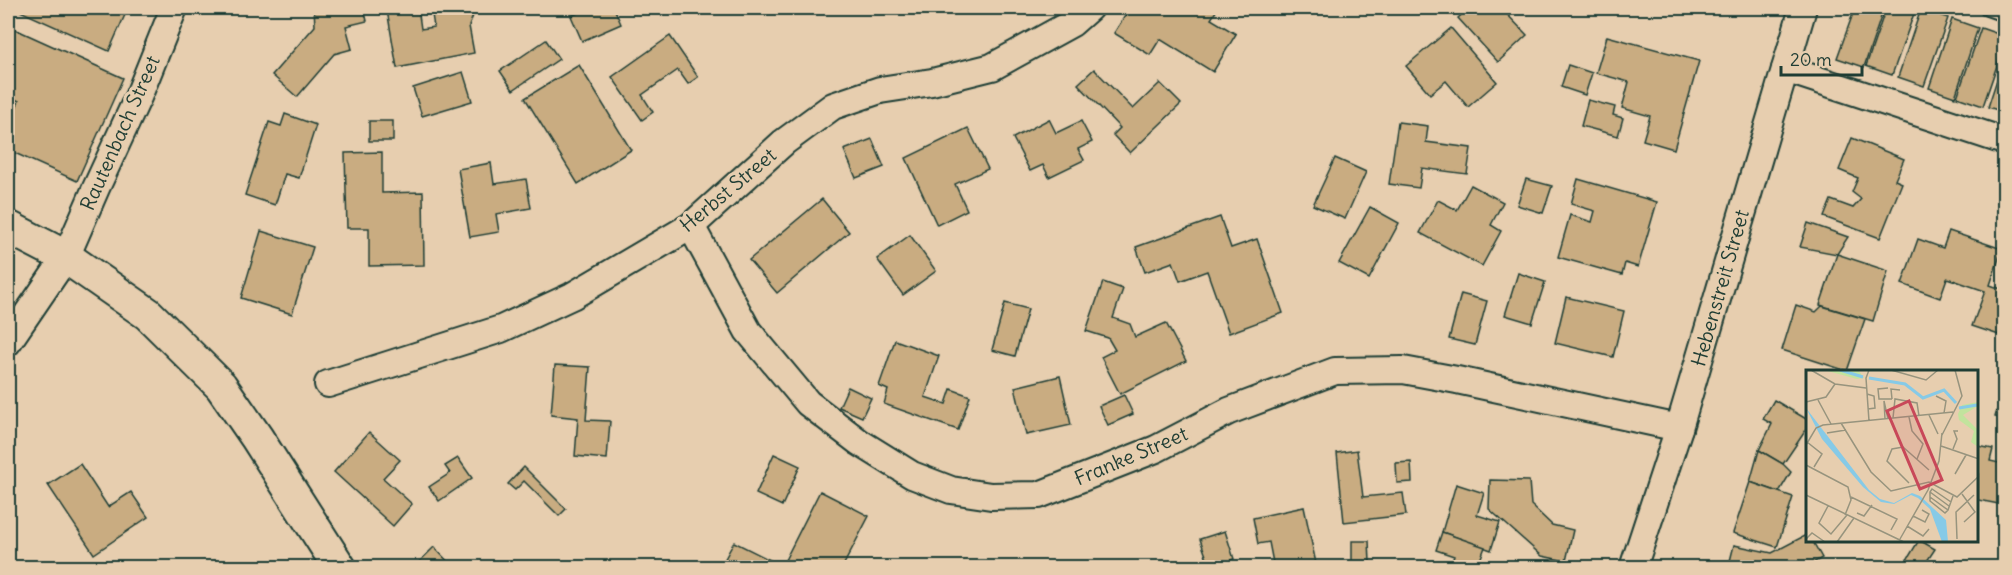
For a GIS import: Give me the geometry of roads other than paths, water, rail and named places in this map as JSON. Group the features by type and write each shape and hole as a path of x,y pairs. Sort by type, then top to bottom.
{"street":[{"name":"Rautenbach Street","path":"8,342 66,257 139,95 174,8"},
{"name":"Herbst Street","path":"328,384 501,329 572,296 691,226 784,142 833,106 880,90 932,82 992,67 1072,23 1089,8"},
{"name":"Hebenstreit Street","path":"1633,567 1679,428 1803,8"},
{"path":"1785,69 2004,141"},
{"name":"Franke Street","path":"691,226 748,331 808,403 859,442 912,475 951,490 991,496 1039,495 1156,449 1229,411 1335,371 1403,370 1679,428"},
{"path":"8,227 66,257 148,314 221,386 340,567"}],"lane":[{"path":"1987,8 2004,14"}]}
